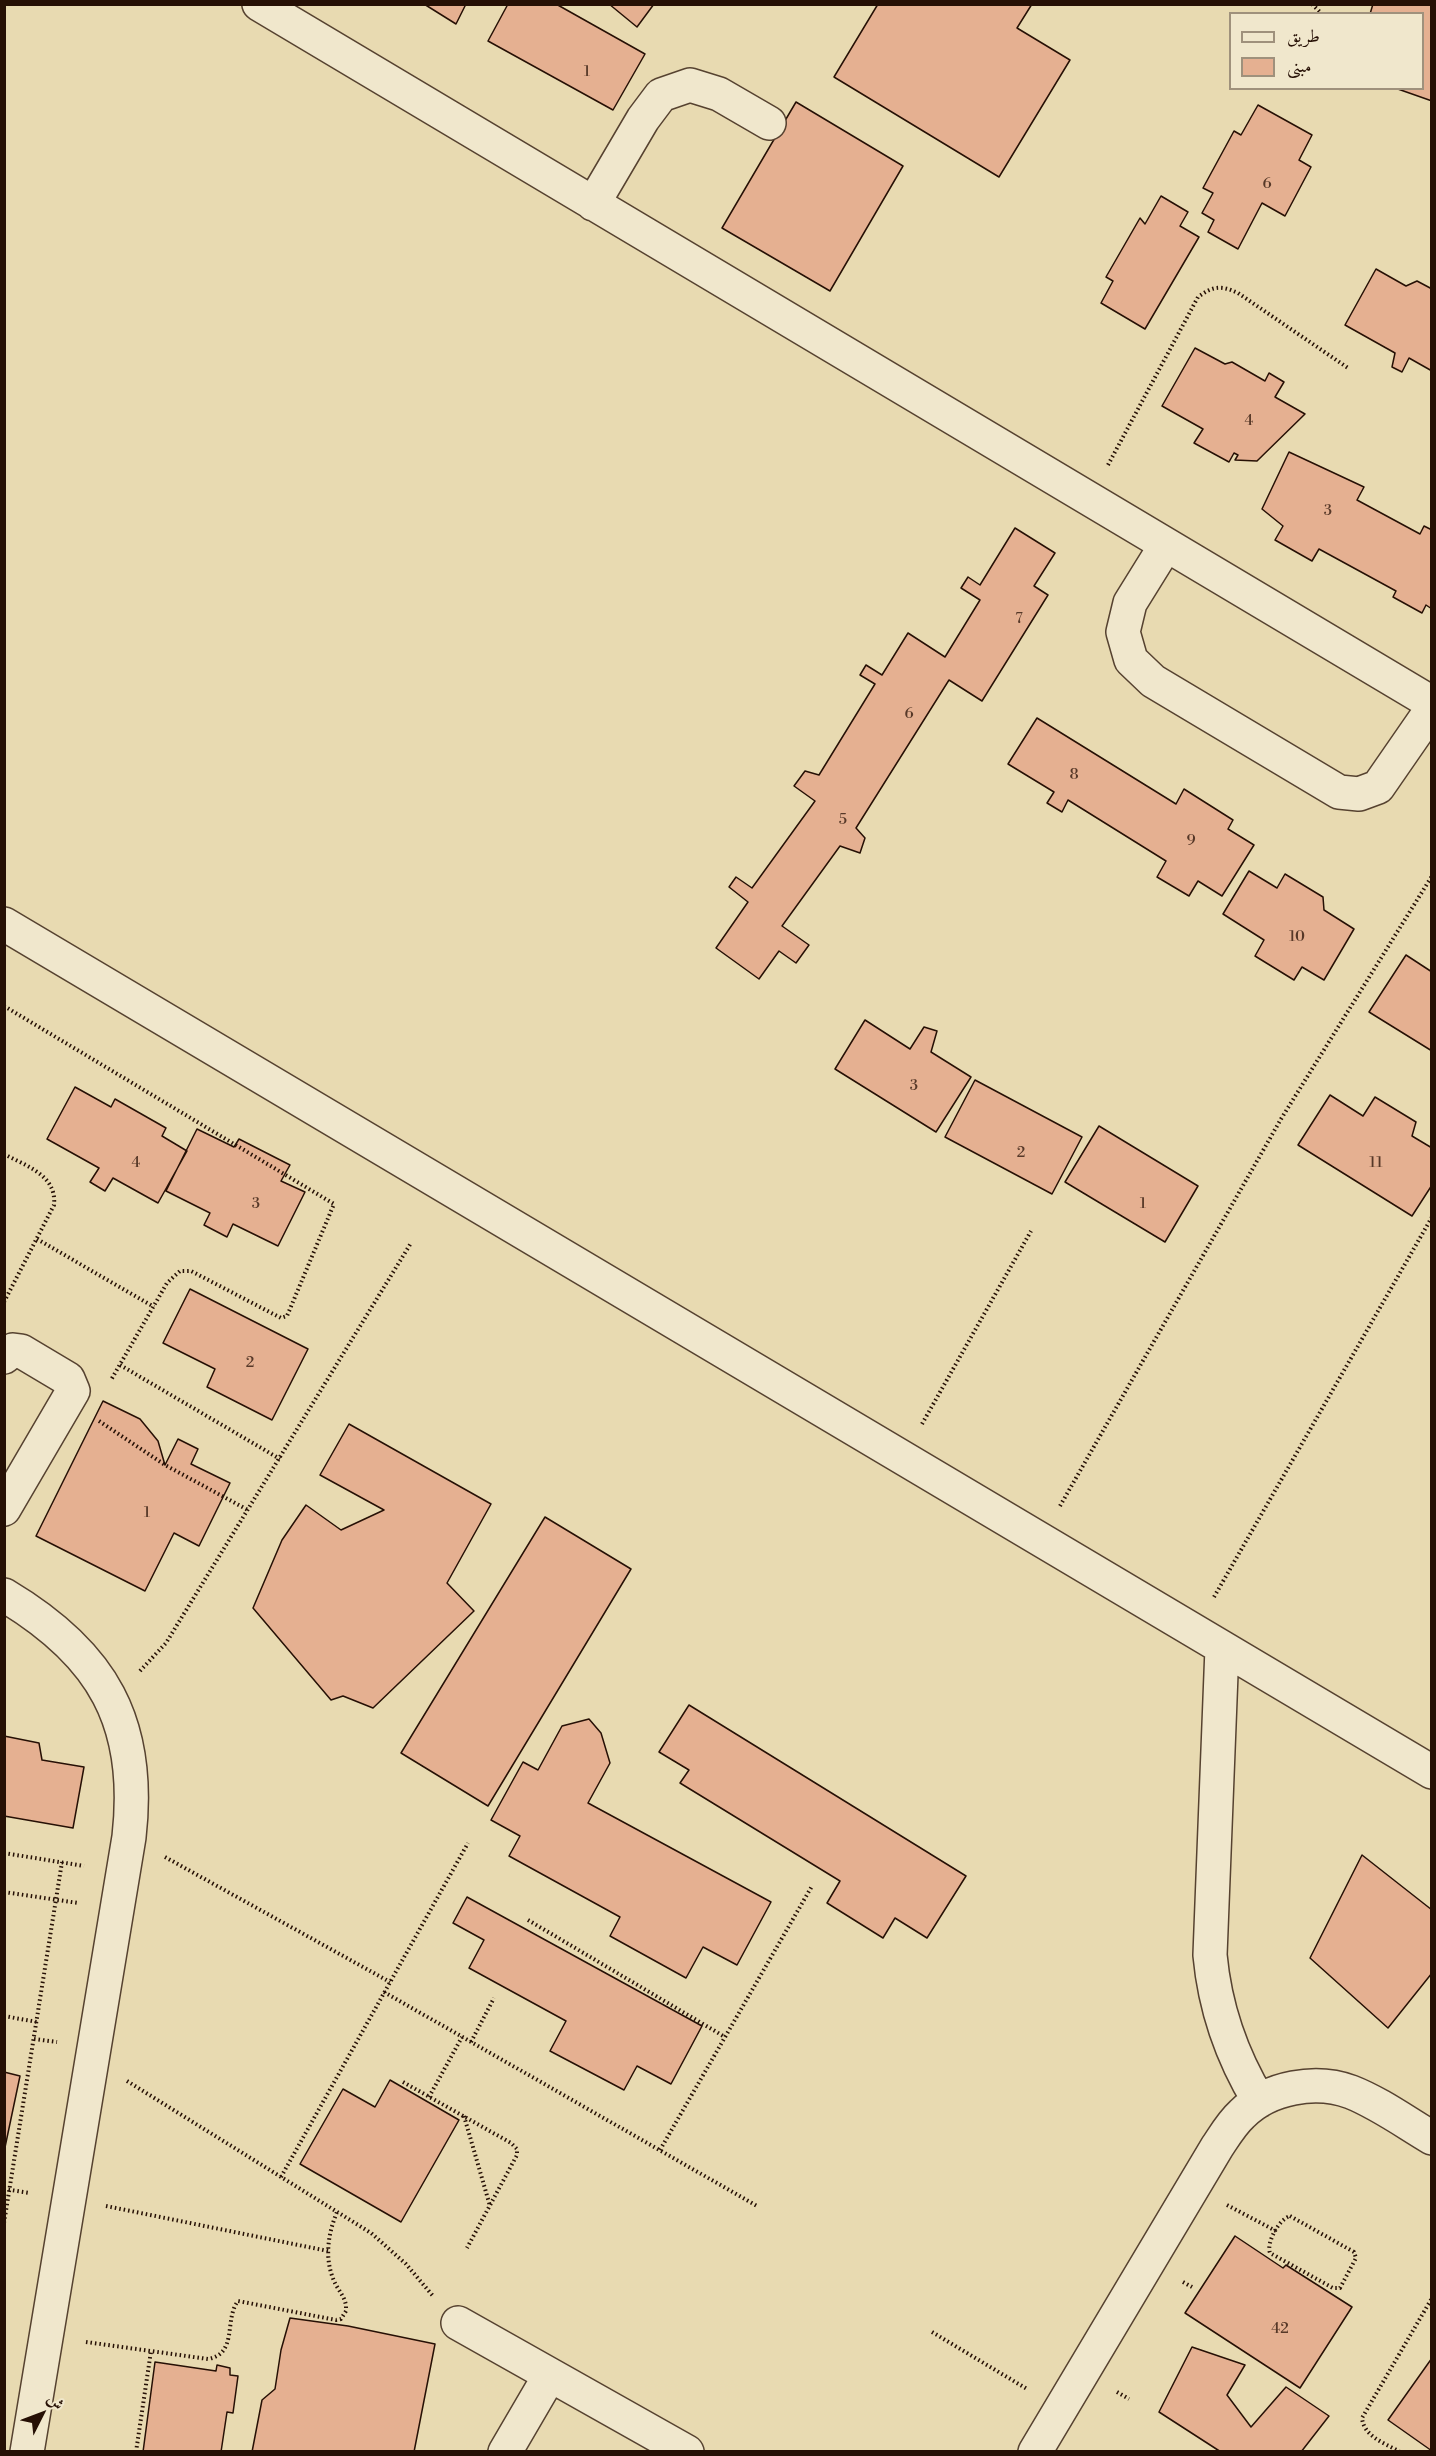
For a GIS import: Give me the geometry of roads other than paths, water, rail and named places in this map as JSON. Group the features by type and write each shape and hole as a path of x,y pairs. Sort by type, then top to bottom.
{"street":[{"path":"259,4 1431,704"},
{"path":"593,204 643,119 661,95 690,86 719,94 770,123"},
{"path":"1166,545 1130,603 1123,632 1131,660 1153,681 1339,792 1359,794 1378,787 1431,709"},
{"path":"4,924 1431,1772"},
{"path":"4,1357 13,1350 21,1351 68,1380 73,1391 4,1509"},
{"path":"4,1595 48,1623 71,1644 91,1667 107,1693 122,1730 132,1778 133,1808 27,2451"},
{"path":"1208,1640 1210,1955 1213,1987 1220,2017 1243,2075 1259,2101"},
{"path":"1035,2451 1231,2126 1244,2112 1259,2101 1281,2091 1303,2086 1326,2086 1349,2091 1371,2101 1431,2138"},
{"path":"458,2323 687,2451"},
{"path":"505,2451 550,2375"}]}
